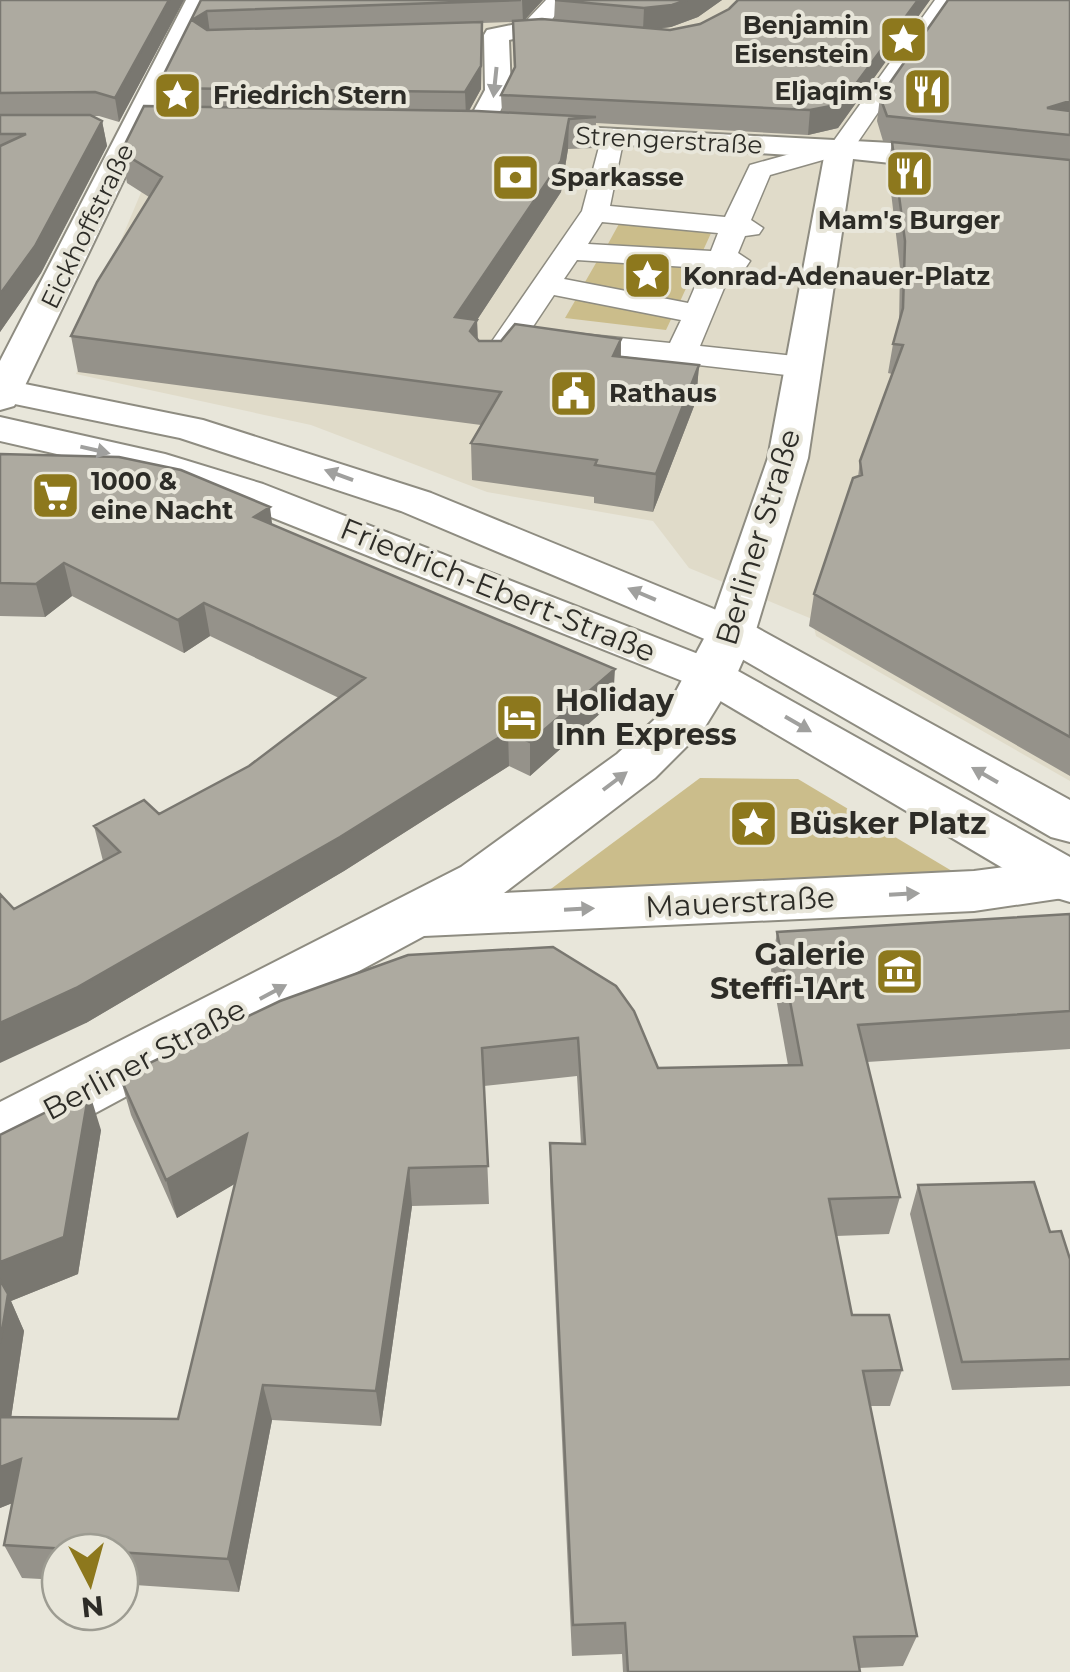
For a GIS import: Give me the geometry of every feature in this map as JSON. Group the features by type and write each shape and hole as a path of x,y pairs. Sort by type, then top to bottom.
{"street":[{"name":"Eickhoffstraße","path":"1,402 122,131 198,0"},
{"path":"557,0 536,21 536,27 611,40"},
{"name":"Berliner Straße","path":"0,1134 481,880 636,766 684,719 722,655 788,458 840,149 855,137 878,96 946,0"},
{"name":"Strengerstraße","path":"536,27 485,35 498,90 468,129 840,149 1070,173"},
{"path":"927,32 959,35"},
{"path":"904,61 930,64"},
{"path":"878,96 906,99"},
{"path":"122,131 169,122"},
{"path":"492,366 594,213 593,179 612,137"},
{"path":"681,354 728,260 746,217 759,170 840,149"},
{"path":"594,213 746,217"},
{"path":"532,258 698,314"},
{"path":"560,266 728,260"},
{"path":"511,336 681,354 727,373 804,367"},
{"name":"Friedrich-Ebert-Straße","path":"1,402 151,463 722,655 1070,824"},
{"name":"Friedrich-Ebert-Straße","path":"722,655 1067,881"},
{"name":"Mauerstraße","path":"415,918 974,890 1067,881"}],"shaded area":[{"path":"222,0 1070,0 1070,781 816,636 812,619 689,568 653,521 487,492 311,425 76,374 135,244 121,240"},
{"path":"620,222 712,231 701,255 603,253"},
{"path":"600,256 699,260 677,308 581,289"},
{"path":"579,294 674,313 666,330 565,318"},
{"path":"700,778 798,779 962,877 536,900"}],"building":[{"path":"0,0 169,0 115,98 95,92 0,93"},
{"path":"201,0 521,0 207,11 192,20 207,30 482,22 481,66 465,92 157,88"},
{"path":"555,0 687,0 644,8"},
{"path":"738,0 918,0 841,104 810,110 501,95 515,67 513,21 542,19 670,30 700,24"},
{"path":"948,0 1070,0 1070,101 1047,108 1070,111 1070,135 887,116 880,97"},
{"path":"144,106 477,111 596,117 569,119 561,161 455,317 477,320 470,331 479,341 501,341 515,324 621,339 613,356 699,365 656,474 595,465 597,460 471,443 501,392 71,336 97,282 162,177 121,152"},
{"path":"0,115 90,115 102,121 35,246 0,294 0,146 26,134 0,134"},
{"path":"892,142 1070,160 1070,737 814,594 853,478 862,475 860,461 903,345 893,344 903,308 905,241"},
{"path":"0,454 119,457 181,470 270,507 254,517 615,669 530,742 508,732 340,837 76,988 0,1023 0,894 14,909 120,852 94,826 144,800 159,814 249,766 365,678 204,603 178,620 64,563 36,584 0,583"},
{"path":"1070,914 1070,1011 858,1025 900,1197 829,1199 852,1315 889,1315 902,1370 863,1371 917,1636 854,1637 860,1672 628,1672 625,1623 573,1625 550,1143 585,1144 578,1038 482,1048 488,1166 409,1168 376,1391 263,1385 228,1559 140,1554 140,1532 40,1532 40,1547 4,1545 21,1459 0,1467 0,1417 178,1419 247,1134 166,1180 120,1077 280,1001 408,955 553,947 616,986 634,1011 658,1068 802,1065 777,932"},
{"path":"89,1091 64,1237 0,1262 0,1135"},
{"path":"1034,1182 1050,1232 1061,1231 1070,1259 1070,1359 962,1362 918,1185"},
{"path":"0,1280 8,1294 0,1343"}],"place":[{"name":"Benjamin Eisenstein","path":"904,39"},
{"name":"Eljaqim's","path":"927,91"},
{"name":"Friedrich Stern","path":"178,95"},
{"name":"Mam's Burger","path":"909,174"},
{"name":"Sparkasse","path":"516,177"},
{"name":"Konrad-Adenauer-Platz","path":"648,276"},
{"name":"Rathaus","path":"574,393"},
{"name":"1000 & eine Nacht","path":"56,495"},
{"name":"Holiday Inn Express","path":"520,717"},
{"name":"Büsker Platz","path":"754,823"},
{"name":"Galerie Steffi-1Art","path":"900,971"}]}
